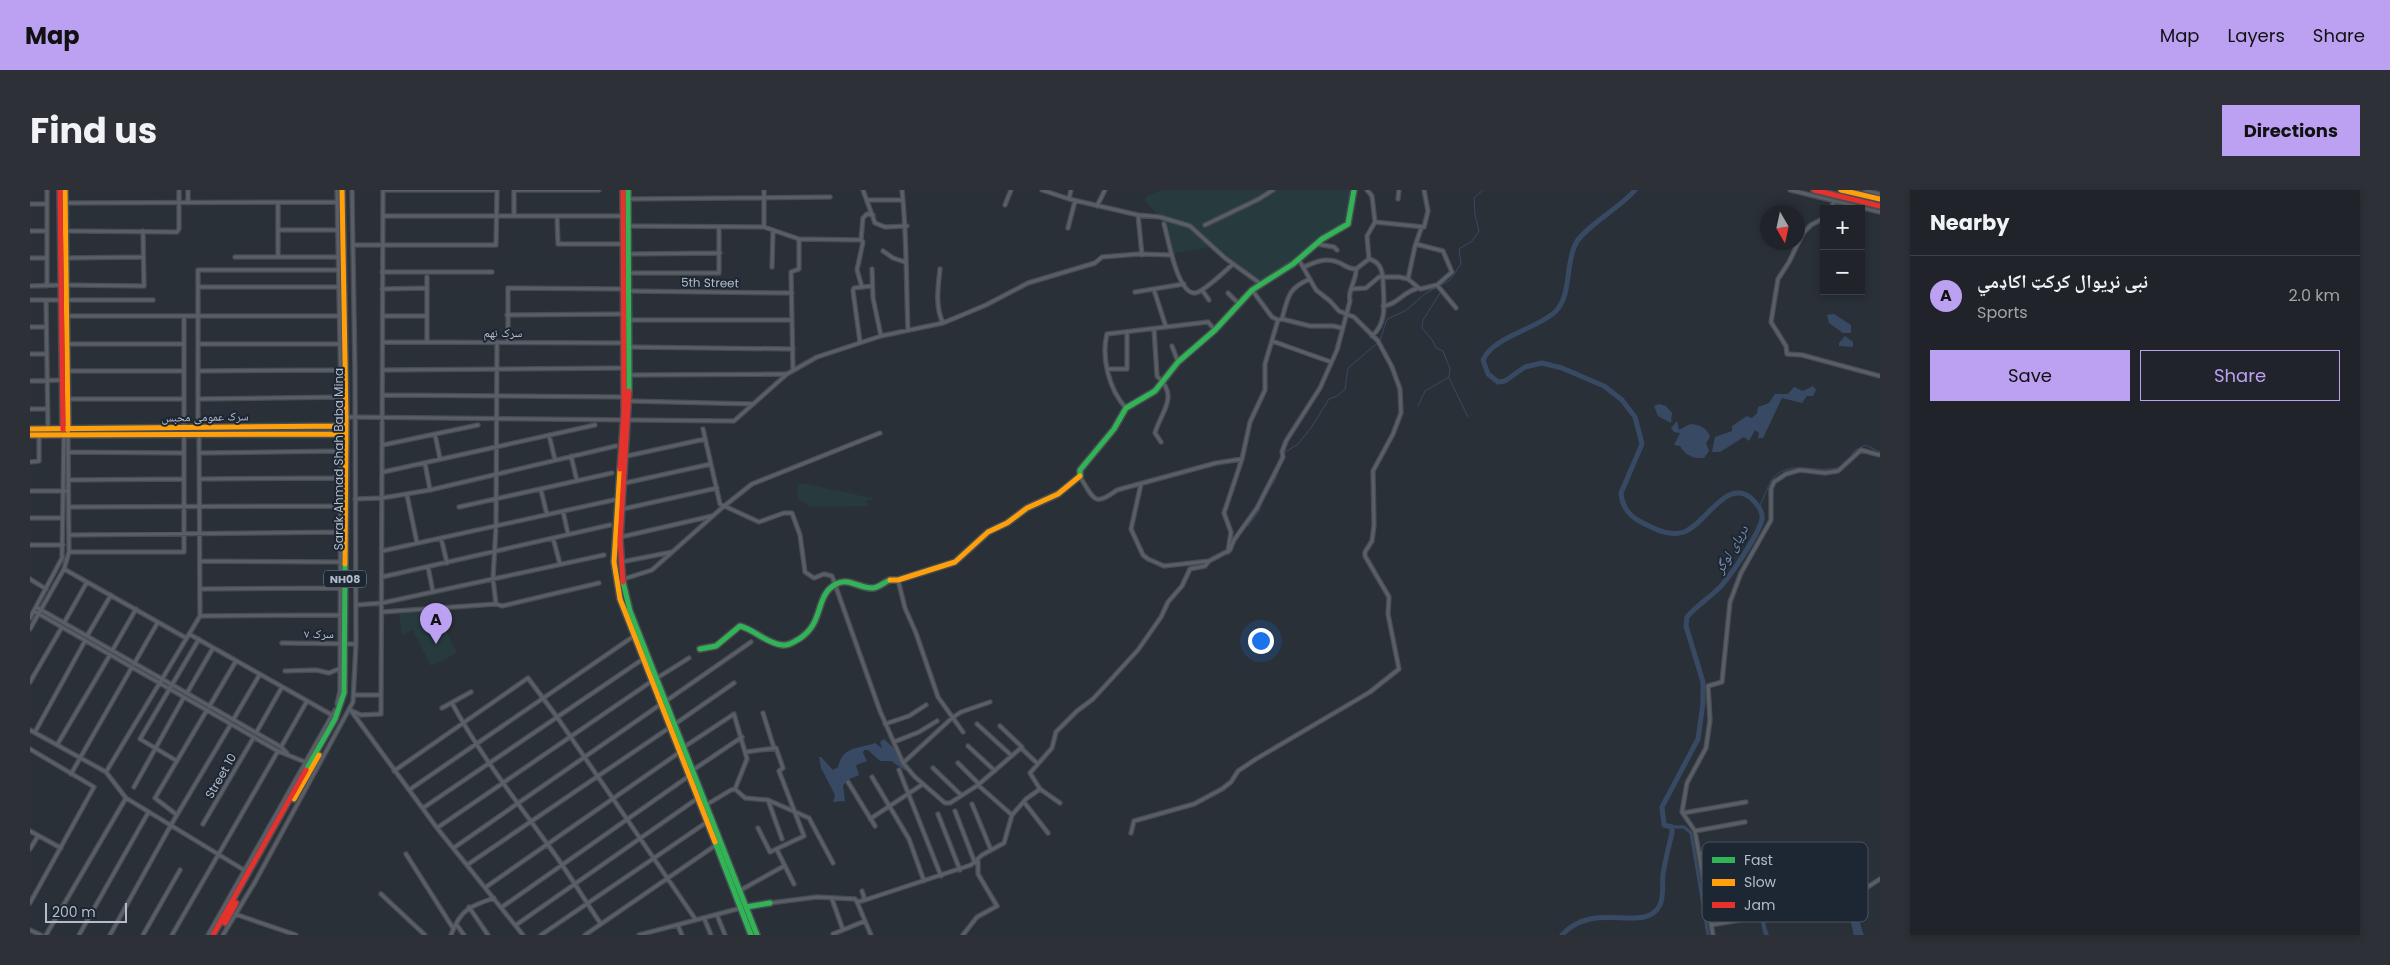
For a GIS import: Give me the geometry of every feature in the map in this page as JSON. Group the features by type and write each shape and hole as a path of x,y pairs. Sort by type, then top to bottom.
{"main road":[{"path":"60,190 64,285 62,380 66,431"},
{"path":"64,285 66,258 65,190"},
{"name":"NH08","path":"218,935 340,710 344,693 343,434 344,426 350,417 342,190"},
{"name":"Sarak Ahmad Shah Baba Mina","path":"345,643 350,417 346,190"},
{"path":"623,190 624,244 628,273 624,314 624,397 627,456 620,562 624,596 680,752 716,845 743,908 757,935"},
{"path":"628,190 626,290 629,401 618,499 614,562 615,580 620,599 643,659 655,680"},
{"path":"700,650 716,646 740,626 751,628 760,637 790,645 810,632 819,614 823,595 836,584 845,581 872,588 884,584 888,580 898,580 955,562 988,532 1007,523 1027,508 1058,494 1080,477 1080,470 1114,429 1126,408 1155,391 1178,362 1215,330 1252,290 1299,260 1317,243 1348,224 1354,190"},
{"path":"1814,190 1880,199"},
{"path":"1841,190 1880,206"},
{"path":"64,300 68,399 66,431"},
{"name":"سرک عمومی محبس","path":"66,431 344,426"},
{"path":"210,427 210,434"},
{"path":"30,429 66,431"},
{"path":"30,435 66,431"},
{"name":"سرک عمومی محبس","path":"66,431 184,434 343,434"},
{"path":"663,702 675,724 740,890 751,935"},
{"name":"NH08","path":"213,935 310,766"},
{"path":"743,908 770,903"}],"street":[{"path":"47,190 47,286"},
{"path":"65,231 178,231 179,190"},
{"path":"188,190 188,203"},
{"path":"338,190 338,287 341,397 344,426"},
{"path":"208,935 244,870 310,766 350,710 354,695 356,644 355,499 350,417 352,190"},
{"path":"350,710 361,714 381,714 383,472 382,245 383,190 497,190 496,245 382,245 353,245"},
{"path":"514,216 514,190 599,190"},
{"path":"764,190 764,227"},
{"path":"863,190 876,222 880,226 907,226"},
{"path":"902,190 907,226 905,262 908,330"},
{"path":"1005,205 1011,190"},
{"path":"1042,190 1069,200 1138,215 1160,217 1190,226 1233,264 1261,284"},
{"path":"1069,200 1071,190"},
{"path":"1097,206 1104,190"},
{"path":"1205,225 1259,199 1273,190"},
{"path":"1368,190 1372,196 1375,222 1367,236 1369,259"},
{"path":"1398,199 1399,190"},
{"path":"1420,190 1424,196"},
{"path":"1408,279 1416,244 1421,229 1424,227 1428,211 1424,190"},
{"path":"1790,190 1880,212"},
{"path":"1865,190 1880,194"},
{"path":"628,199 830,197"},
{"path":"867,200 903,200"},
{"path":"1832,205 1834,200"},
{"path":"1068,228 1075,201"},
{"path":"278,202 278,257"},
{"path":"65,203 338,202"},
{"path":"30,204 47,204"},
{"path":"862,287 857,270 864,248 863,242 860,240 863,218 867,214 873,214"},
{"path":"1138,215 1142,255"},
{"path":"383,216 623,216"},
{"path":"557,216 558,244 624,244"},
{"path":"1820,220 1802,233 1789,262 1778,279 1771,322 1786,346 1787,354 1802,354 1880,376"},
{"path":"1375,222 1410,225 1421,229"},
{"path":"1164,224 1179,280 1190,291 1202,290 1233,264"},
{"path":"628,226 764,227 799,239 860,240"},
{"path":"628,273 719,273 719,227"},
{"path":"278,230 338,230"},
{"path":"772,267 773,230"},
{"path":"30,231 47,231"},
{"path":"30,286 144,286 143,232"},
{"path":"793,370 791,272 800,269 799,239"},
{"path":"1317,243 1334,247 1337,250"},
{"path":"1383,306 1394,303 1408,290 1439,286 1452,272 1449,261 1443,251 1416,244"},
{"path":"883,251 893,258 905,262"},
{"path":"626,254 720,253"},
{"path":"350,417 730,421 736,419 787,374 817,357 881,336 943,323 986,306 1028,283 1095,263 1102,256 1132,254 1172,255"},
{"path":"66,258 143,257"},
{"path":"235,257 338,257"},
{"path":"30,258 47,258"},
{"path":"1304,266 1324,259 1331,259 1348,269 1356,269 1369,259"},
{"path":"1369,259 1376,261 1381,267 1383,278 1382,325 1372,336"},
{"path":"1131,833 1134,821 1139,818 1194,804 1222,789 1244,767 1370,692 1398,671 1397,653 1388,614 1388,597 1364,556 1364,552 1372,541 1374,525 1373,471 1393,434 1401,413 1399,384 1379,342 1354,317 1339,312 1330,300 1316,290 1299,260"},
{"path":"872,269 872,286 881,336"},
{"path":"940,269 938,302 939,315 943,323"},
{"path":"1140,484 1131,529 1143,555 1156,565 1164,566 1208,561 1228,552 1232,548 1234,540 1257,508 1284,457 1282,452 1289,436 1320,388 1337,350 1356,277 1356,269"},
{"path":"198,428 198,270 338,270"},
{"path":"382,272 492,272"},
{"path":"427,276 427,342"},
{"path":"1352,290 1366,288 1379,278 1398,277 1408,279 1416,288"},
{"path":"1228,552 1231,532 1224,513 1242,459 1250,422 1264,390 1265,364 1291,290 1296,285 1310,279"},
{"path":"1135,292 1184,284"},
{"path":"860,342 853,291 854,288 872,286"},
{"path":"1439,286 1456,308"},
{"path":"198,287 338,287"},
{"path":"382,289 427,288"},
{"name":"5th Street","path":"507,315 508,288 792,293"},
{"path":"1154,290 1166,328"},
{"path":"1202,290 1209,300"},
{"path":"1252,290 1272,317 1310,326 1342,328"},
{"path":"1228,292 1239,304"},
{"path":"30,300 153,300"},
{"path":"46,300 48,429"},
{"path":"508,342 507,315 624,314"},
{"path":"66,316 339,316"},
{"path":"184,316 184,428"},
{"path":"383,316 428,316"},
{"path":"628,320 792,320"},
{"path":"1126,408 1113,390 1108,369 1106,335 1208,322 1215,330"},
{"path":"30,327 46,327"},
{"path":"1154,329 1157,376 1163,381 1168,395 1167,408 1155,433 1161,442"},
{"path":"1108,369 1128,368 1127,332"},
{"path":"1272,341 1331,362"},
{"name":"سرک نهم","path":"383,342 624,343"},
{"path":"496,604 493,579 496,527 497,342"},
{"path":"67,344 184,344"},
{"path":"198,344 340,344"},
{"path":"1172,346 1178,362"},
{"path":"629,347 793,349"},
{"path":"30,354 46,354"},
{"path":"382,370 624,368"},
{"path":"198,371 341,370"},
{"path":"67,371 184,371"},
{"path":"629,374 787,374"},
{"path":"30,381 62,380"},
{"path":"383,394 624,397"},
{"path":"199,399 341,397"},
{"path":"68,399 184,399"},
{"path":"629,401 753,404"},
{"path":"30,409 47,409"},
{"path":"383,445 478,425"},
{"path":"383,472 595,425"},
{"path":"703,430 723,506 760,522 784,513 792,513 800,535 805,572 814,578 828,574 836,584 885,724 903,763 923,784 945,803 950,803 995,771 1021,748"},
{"path":"30,629 64,569 69,552 66,431"},
{"path":"30,618 60,565 63,545 66,431"},
{"path":"627,578 652,570 723,506 752,484 880,433"},
{"path":"69,552 183,553 184,434"},
{"path":"106,772 200,616 199,434"},
{"path":"223,935 255,882 310,766 340,691 345,643 341,615 340,532 343,434"},
{"path":"435,434 440,459"},
{"path":"30,462 38,461 39,435"},
{"path":"549,435 555,460"},
{"path":"627,456 705,439"},
{"path":"355,499 382,498 430,490 616,446"},
{"path":"1702,872 1695,831 1683,813 1683,795 1687,783 1706,748 1710,720 1708,686 1722,682 1730,602 1741,573 1770,524 1771,489 1773,484 1778,479 1794,471 1825,473 1838,471 1861,450 1880,455"},
{"path":"68,452 184,453"},
{"path":"199,453 341,452"},
{"path":"571,456 577,481"},
{"path":"1080,477 1091,496 1098,500 1103,500 1117,490 1216,463 1242,459"},
{"path":"425,463 430,490"},
{"path":"625,483 711,464"},
{"path":"459,508 612,473"},
{"path":"200,479 341,478"},
{"path":"68,480 184,479"},
{"path":"623,509 717,488"},
{"path":"541,490 547,515"},
{"path":"30,491 68,491"},
{"path":"407,494 417,543"},
{"path":"382,551 618,499"},
{"path":"69,507 341,506"},
{"path":"563,511 568,534"},
{"path":"621,537 713,516"},
{"path":"30,518 64,518"},
{"path":"382,577 610,525"},
{"path":"69,535 340,532"},
{"path":"441,538 447,563"},
{"path":"553,538 560,564"},
{"path":"30,545 63,545"},
{"path":"620,562 673,552"},
{"path":"356,605 382,604 604,555"},
{"path":"200,561 341,562"},
{"path":"1060,803 1040,789 1030,773 1052,748 1056,732 1077,711 1094,699 1138,650 1161,617 1168,602 1182,586 1190,568 1205,566 1208,561"},
{"path":"428,567 433,592"},
{"path":"64,569 186,638"},
{"path":"30,579 46,589"},
{"path":"898,580 905,608 916,633 938,697 963,732"},
{"path":"64,623 87,582"},
{"path":"382,612 496,604 502,606 599,583"},
{"path":"200,589 341,588"},
{"path":"87,636 111,595"},
{"path":"36,607 87,636 111,653"},
{"path":"57,745 136,609"},
{"path":"34,612 133,665 310,766"},
{"path":"200,616 341,615"},
{"path":"71,774 158,622"},
{"path":"30,682 62,627"},
{"path":"189,634 332,715"},
{"path":"409,790 634,636"},
{"path":"177,760 140,739 199,639"},
{"path":"35,732 85,640"},
{"path":"455,847 751,642"},
{"name":"سرک ۷","path":"282,643 356,644"},
{"path":"134,787 213,648"},
{"path":"437,828 689,658"},
{"path":"423,808 643,659"},
{"path":"177,815 155,799 236,661"},
{"path":"285,671 316,670 329,673 341,668"},
{"path":"110,935 171,825 260,674"},
{"path":"394,770 526,679 530,679 696,920"},
{"path":"675,724 734,683"},
{"name":"Street 10","path":"203,824 282,687"},
{"path":"442,708 471,692"},
{"path":"354,695 381,696"},
{"path":"172,935 307,701"},
{"path":"903,763 952,718 961,712 990,702"},
{"path":"452,703 463,723 562,864 601,924"},
{"path":"885,724 908,716 926,705"},
{"path":"350,710 437,828 455,847 467,865 523,935"},
{"path":"758,828 769,851 777,850 804,836 779,771 783,768 776,748 774,748 763,713"},
{"path":"684,747 734,714 747,759 735,789"},
{"path":"894,742 918,732 937,721"},
{"path":"977,724 1012,756"},
{"path":"1000,726 1038,764"},
{"path":"30,730 106,772 126,798 244,870"},
{"path":"467,865 666,730"},
{"path":"693,770 742,737"},
{"path":"968,746 995,771"},
{"path":"746,752 774,748"},
{"path":"30,749 94,787 30,903"},
{"path":"486,887 680,752"},
{"path":"958,764 1012,815"},
{"path":"933,768 961,795"},
{"path":"899,770 941,876"},
{"path":"502,907 689,776"},
{"path":"872,777 891,806 908,839 924,881"},
{"path":"848,782 875,826"},
{"path":"870,819 923,784"},
{"path":"735,789 745,798 768,800 809,818 832,863"},
{"path":"706,805 730,790 735,789"},
{"path":"857,902 960,870 977,862 982,855 1004,843 1012,815 1040,789"},
{"path":"46,935 126,798"},
{"path":"516,925 698,798"},
{"path":"768,800 782,839"},
{"path":"1024,802 1048,833"},
{"path":"1683,813 1746,802"},
{"path":"972,804 991,850"},
{"path":"955,810 977,862 978,874 997,906 977,917 963,935"},
{"path":"79,935 148,813"},
{"path":"938,814 960,870"},
{"path":"541,935 707,822"},
{"path":"1695,831 1745,822"},
{"path":"30,831 60,848"},
{"path":"30,849 38,836"},
{"path":"585,935 716,845"},
{"path":"777,850 794,884"},
{"path":"406,854 454,928"},
{"path":"740,890 784,866"},
{"path":"143,935 180,870"},
{"path":"1868,887 1880,880"},
{"path":"862,891 865,900"},
{"path":"381,894 425,935"},
{"path":"770,903 816,897 855,899 871,935"},
{"path":"451,935 461,913 469,907 494,898"},
{"path":"832,899 847,935"},
{"path":"469,907 488,935"},
{"path":"639,935 650,934 743,908"},
{"path":"234,914 296,935"},
{"path":"717,914 725,935"},
{"path":"704,918 711,935"},
{"path":"832,934 865,921"},
{"path":"1710,922 1713,935"},
{"path":"1711,925 1728,922"},
{"path":"456,924 464,935"},
{"path":"678,926 682,935"},
{"path":"30,930 40,935"}],"green space":[{"path":"1161,190 1354,190 1348,224 1261,284 1212,247 1171,254 1160,217 1146,202 1145,197"},
{"path":"801,483 872,498 872,500 867,500 867,506 811,507 798,499 797,485"},
{"path":"436,611 457,653 431,666 413,630 402,635 399,614"}],"water":[{"path":"1834,314 1851,325 1851,333 1843,333 1829,323 1827,315"},
{"path":"1845,336 1853,342 1853,347 1839,346 1839,343"},
{"path":"1813,386 1816,390 1813,396 1807,396 1802,403 1782,398 1763,438 1758,438 1759,433 1755,430 1749,441 1744,437 1720,452 1712,452 1715,437 1732,431 1732,426 1747,416 1752,418 1757,413 1758,407 1769,403 1775,394 1788,394 1794,387 1803,391"},
{"path":"1659,404 1666,406 1672,413 1671,423 1658,416 1654,406"},
{"path":"1677,421 1679,430 1690,424 1700,426 1707,431 1710,437 1706,443 1709,451 1704,458 1690,456 1680,446 1674,445 1680,433 1674,432 1671,428"},
{"path":"884,739 898,752 906,771 891,761 880,761 868,750 864,750 863,753 867,761 856,765 859,775 847,780 843,786 845,801 833,802 835,795 821,768 819,757 833,770 838,767 847,752 875,743 882,748 880,742"},
{"path":"1766,922 1769,935 1764,935 1761,923"},
{"path":"1851,922 1860,922 1864,935 1854,935"}],"waterway":[{"path":"1284,453 1298,444 1311,428 1329,399 1337,396 1345,389 1348,368 1380,341 1387,319 1405,311 1426,293 1450,280 1461,264 1459,249 1472,241 1479,231 1475,215 1474,198 1483,190"},
{"name":"دریای لوگر","path":"1562,935 1575,925 1589,919 1643,917 1653,913 1660,905 1663,874 1672,833 1672,827 1664,825 1662,807 1698,739 1703,703 1703,682 1686,626 1687,617 1718,589 1729,576 1750,544 1762,519 1761,510 1752,499 1743,493 1734,493 1725,497 1684,532 1667,533 1641,522 1627,510 1621,493 1642,444 1635,417 1622,400 1604,386 1562,368 1542,363 1525,367 1505,381 1498,382 1488,374 1483,360 1488,352 1505,339 1537,324 1555,312 1564,297 1570,260 1576,243 1587,230 1629,197 1635,190"},
{"path":"1418,406 1425,391 1449,377 1450,369 1443,351 1436,348 1433,341 1422,328 1423,320 1440,293"},
{"path":"1449,378 1468,417"},
{"path":"1849,459 1854,451 1865,445 1880,452"},
{"path":"1267,491 1274,482 1284,457"},
{"path":"1759,507 1771,481 1780,472 1797,468 1832,469 1840,467"},
{"path":"1248,526 1259,511 1264,496"},
{"path":"1672,827 1684,827 1691,833 1702,899"},
{"path":"1706,922 1708,935"}],"traffic: fast":[{"path":"628,190 629,391"},
{"path":"1080,476 1080,470 1114,429 1126,408 1155,391 1178,362 1215,330 1252,290 1293,264 1322,239 1348,224 1354,190"},
{"path":"306,770 335,719 344,693 345,564"},
{"path":"700,649 716,646 740,626 776,644 789,644 807,633 813,625 825,595 836,584 850,582 873,588 890,580"},
{"path":"623,582 630,611 757,935"},
{"path":"715,842 751,935"},
{"path":"746,907 770,903"}],"traffic: slow":[{"path":"65,190 68,430"},
{"path":"342,190 346,417 345,564"},
{"path":"1841,190 1880,199"},
{"path":"30,429 346,426"},
{"path":"30,435 346,434"},
{"path":"620,469 614,562 620,599 715,842"},
{"path":"890,580 898,580 955,562 988,532 1007,523 1027,508 1058,494 1080,476"},
{"path":"294,799 319,755"}],"traffic: jam":[{"path":"60,190 63,430"},
{"path":"620,469 624,411 623,190"},
{"path":"1814,190 1880,206"},
{"path":"623,582 620,540 629,391"},
{"path":"213,935 306,770"},
{"path":"225,923 236,903"}],"place":[{"name":"نبی نړیوال کرکټ اکاډمي","path":"436,644"}]}
